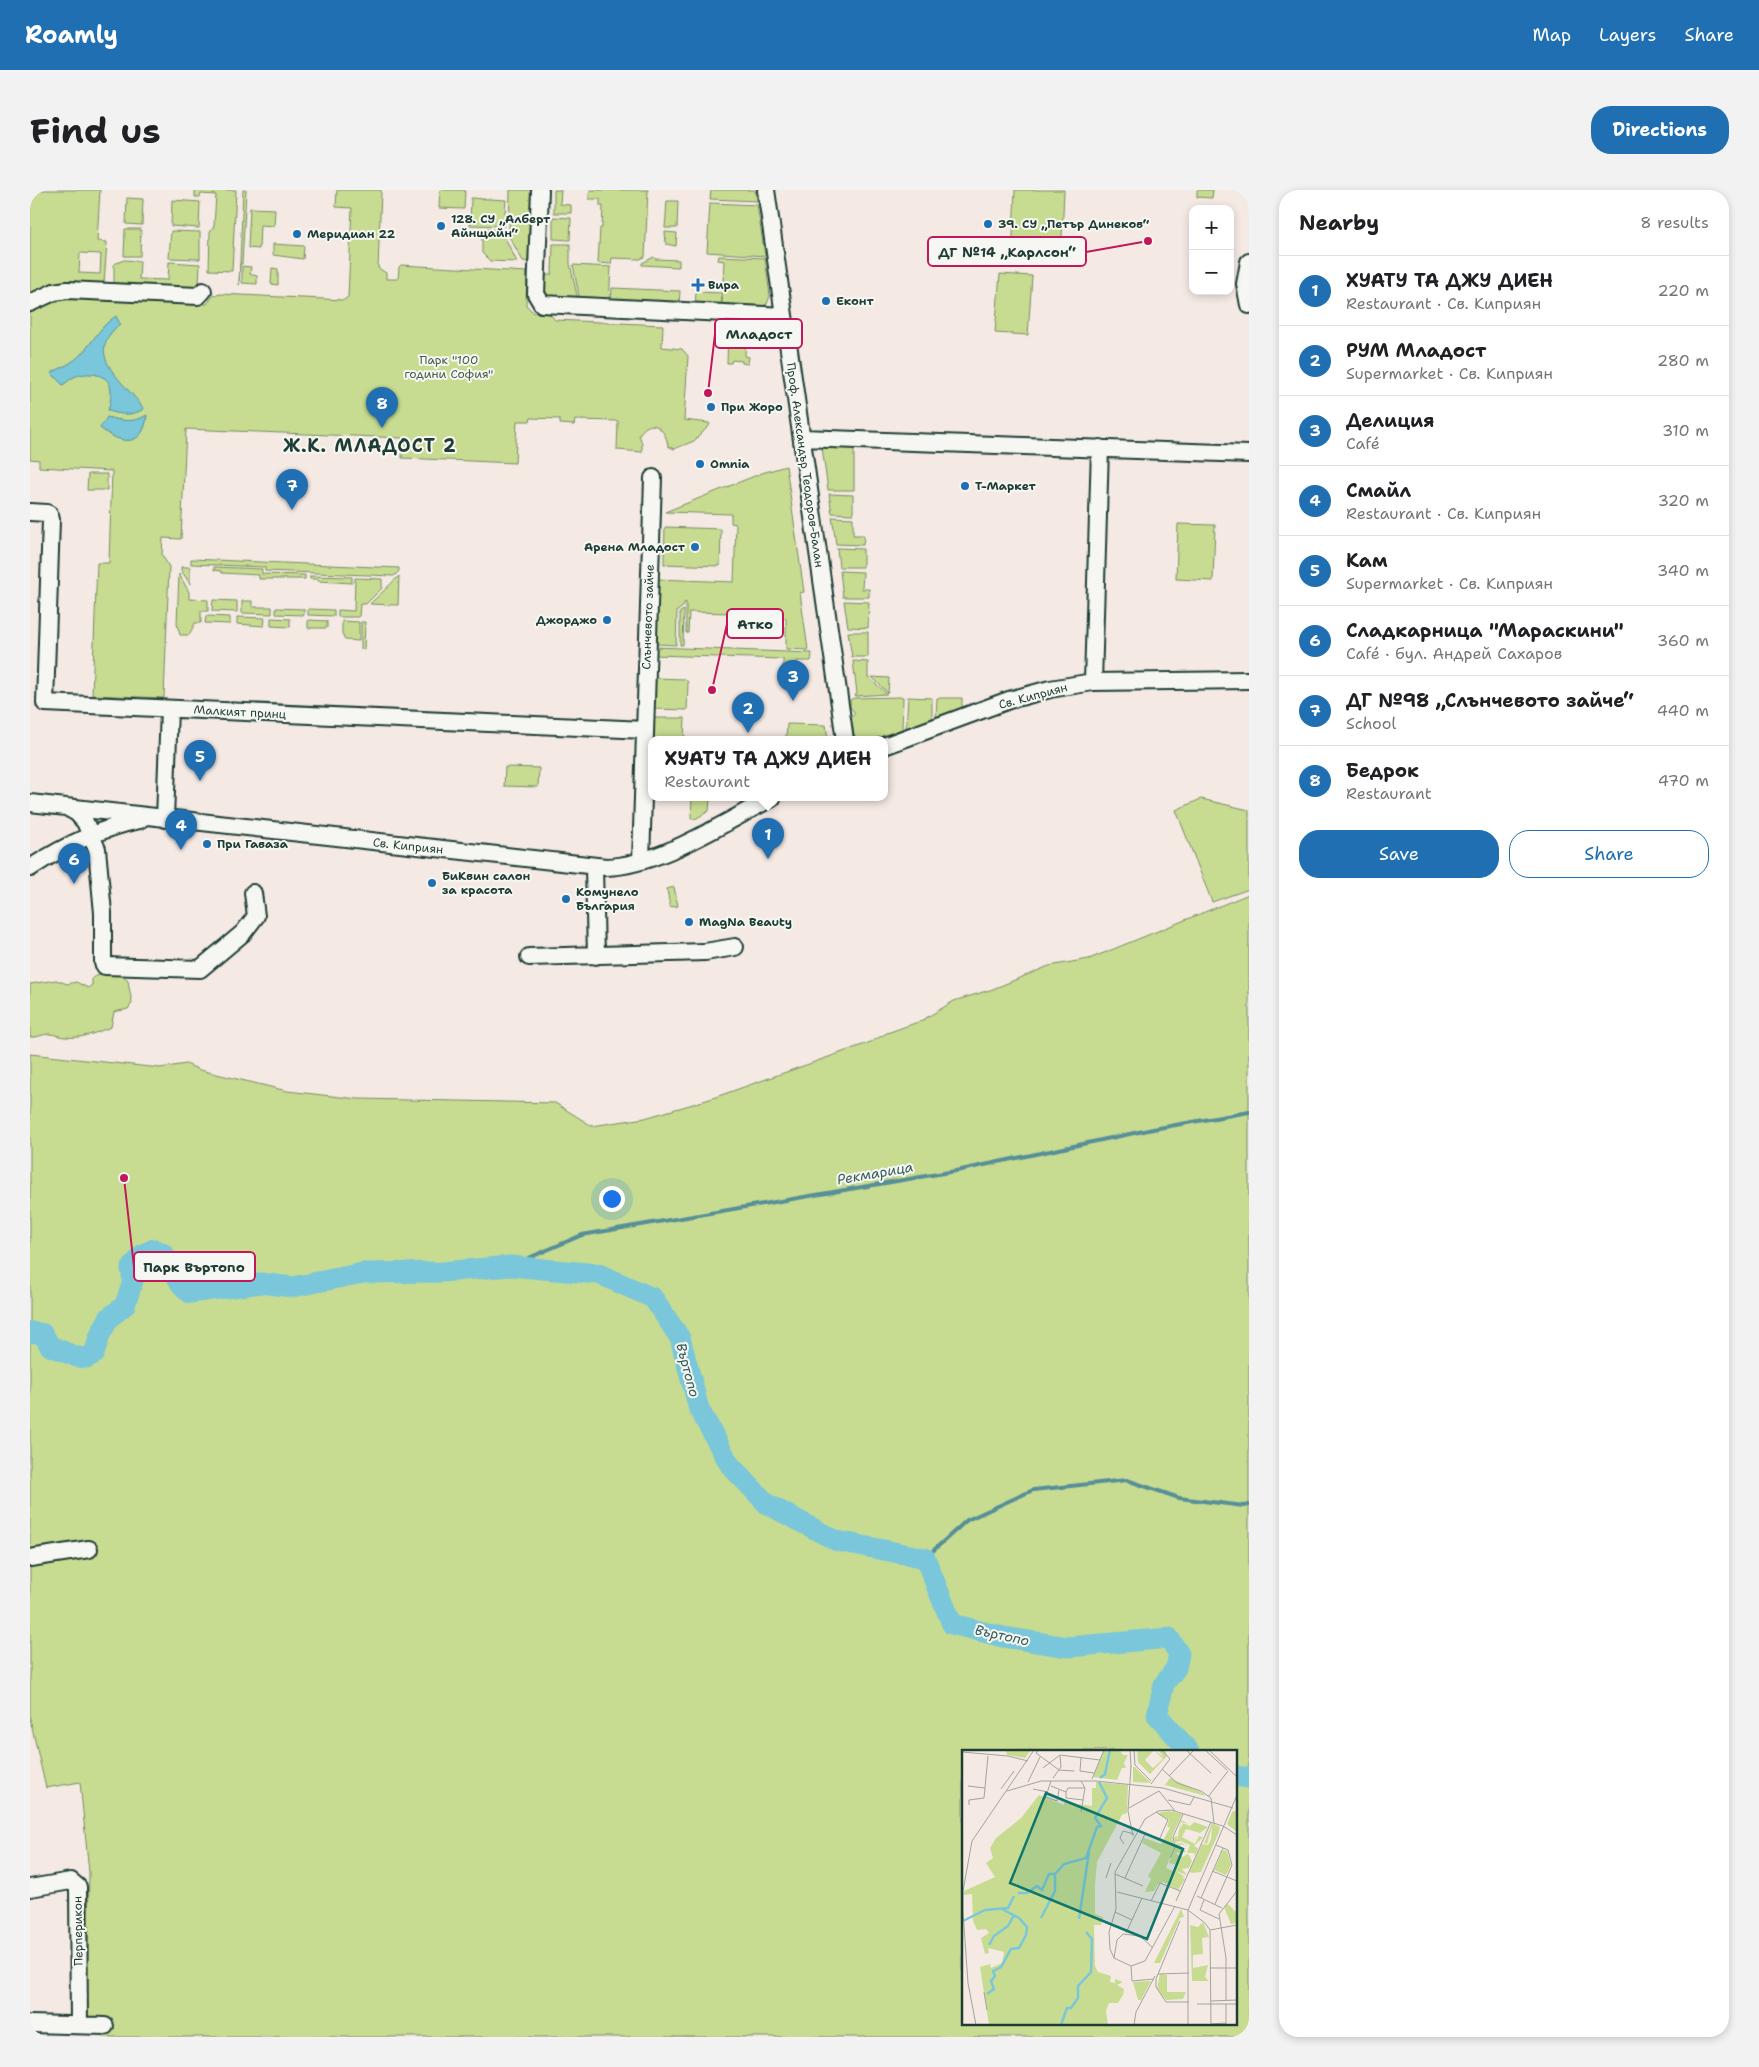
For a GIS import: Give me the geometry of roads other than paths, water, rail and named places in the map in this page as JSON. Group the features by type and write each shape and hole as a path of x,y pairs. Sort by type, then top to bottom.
{"street":[{"path":"540,190 536,294 542,304 784,316"},
{"name":"Проф. Александър Теодоров-Балан","path":"766,190 844,736"},
{"path":"1249,262 1245,284 1249,305"},
{"path":"30,303 54,292 74,290 198,296 203,291"},
{"path":"802,438 1249,454"},
{"path":"1093,682 1100,448"},
{"name":"Слънчевото зайче","path":"641,862 652,478"},
{"name":"Малкият принц","path":"30,512 47,513 50,515 51,520 45,703 645,730"},
{"name":"Св. Киприян","path":"888,745 1009,700 1050,689 1093,682 1249,680"},
{"path":"30,868 86,837 128,822 158,819 169,709"},
{"name":"Св. Киприян","path":"36,804 594,867 616,867 641,862 691,840 766,801"},
{"path":"36,804 63,814 86,837 97,854 103,913 102,963 105,966 200,969 243,933 256,916 254,893"},
{"path":"66,807 77,813 85,822 86,837"},
{"path":"594,867 596,956"},
{"path":"530,957 705,952 735,946"},
{"path":"30,1558 88,1549"},
{"name":"Перперикон","path":"30,1888 71,1881 78,1887 79,2025"},
{"path":"30,2024 106,2026"}],"water":[{"path":"116,316 120,324 109,336 105,347 105,358 110,368 144,409 131,414 108,411 111,390 106,379 92,374 81,375 72,378 63,385 51,373 78,357 101,329"},
{"path":"147,415 145,426 141,433 136,438 130,440 116,438 100,428 107,417 128,421"}],"waterway":[{"name":"Рекмарица","path":"510,1266 582,1235 961,1170 1153,1129 1249,1112"},
{"name":"Въртопо","path":"30,1332 43,1334 50,1346 77,1357 87,1358 94,1354 100,1335 109,1318 125,1305 133,1281 131,1269 143,1254 154,1249 164,1254 181,1284 190,1293 261,1283 292,1287 363,1273 442,1272 510,1266 599,1274 653,1298 680,1338 699,1409 730,1465 767,1504 837,1541 925,1558 952,1624 1003,1637 1069,1647 1169,1638 1179,1654 1176,1668 1164,1684 1157,1715 1188,1750"},
{"path":"925,1558 967,1520 1033,1490 1127,1480 1179,1498 1249,1505"},
{"name":"Въртопо","path":"1236,1776 1249,1778"}],"place":[{"name":"39. СУ „Петър Динеков“","path":"988,224"},
{"name":"128. СУ „Алберт Айнщайн“","path":"441,226"},
{"name":"Меридиан 22","path":"297,234"},
{"name":"ДГ №14 „Карлсон“","path":"1148,241"},
{"name":"Вира","path":"698,285"},
{"name":"Еконт","path":"826,301"},
{"name":"Младост","path":"708,393"},
{"name":"При Жоро","path":"711,407"},
{"name":"Бедрок","path":"382,428"},
{"name":"Omnia","path":"700,464"},
{"name":"Т-Маркет","path":"965,486"},
{"name":"ДГ №98 „Слънчевото зайче“","path":"292,510"},
{"name":"Арена Младост","path":"695,547"},
{"name":"Джорджо","path":"607,620"},
{"name":"Атко","path":"712,690"},
{"name":"Делиция","path":"793,701"},
{"name":"РУМ Младост","path":"748,733"},
{"name":"Кам","path":"200,781"},
{"name":"При Гаваза","path":"207,844"},
{"name":"Смайл","path":"181,850"},
{"name":"ХУАТУ ТА ДЖУ ДИЕН","path":"768,859"},
{"name":"БиКвин салон за красота","path":"432,883"},
{"name":"Сладкарница \"Мараскини\"","path":"74,884"},
{"name":"Комунело България","path":"566,899"},
{"name":"MagNa Beauty","path":"689,922"},
{"name":"Парк Въртопо","path":"124,1178"}],"district":[{"name":"Ж.К. МЛАДОСТ 2","path":"370,446"}],"park label":[{"name":"Парк \"100 години София\"","path":"449,367"}]}
